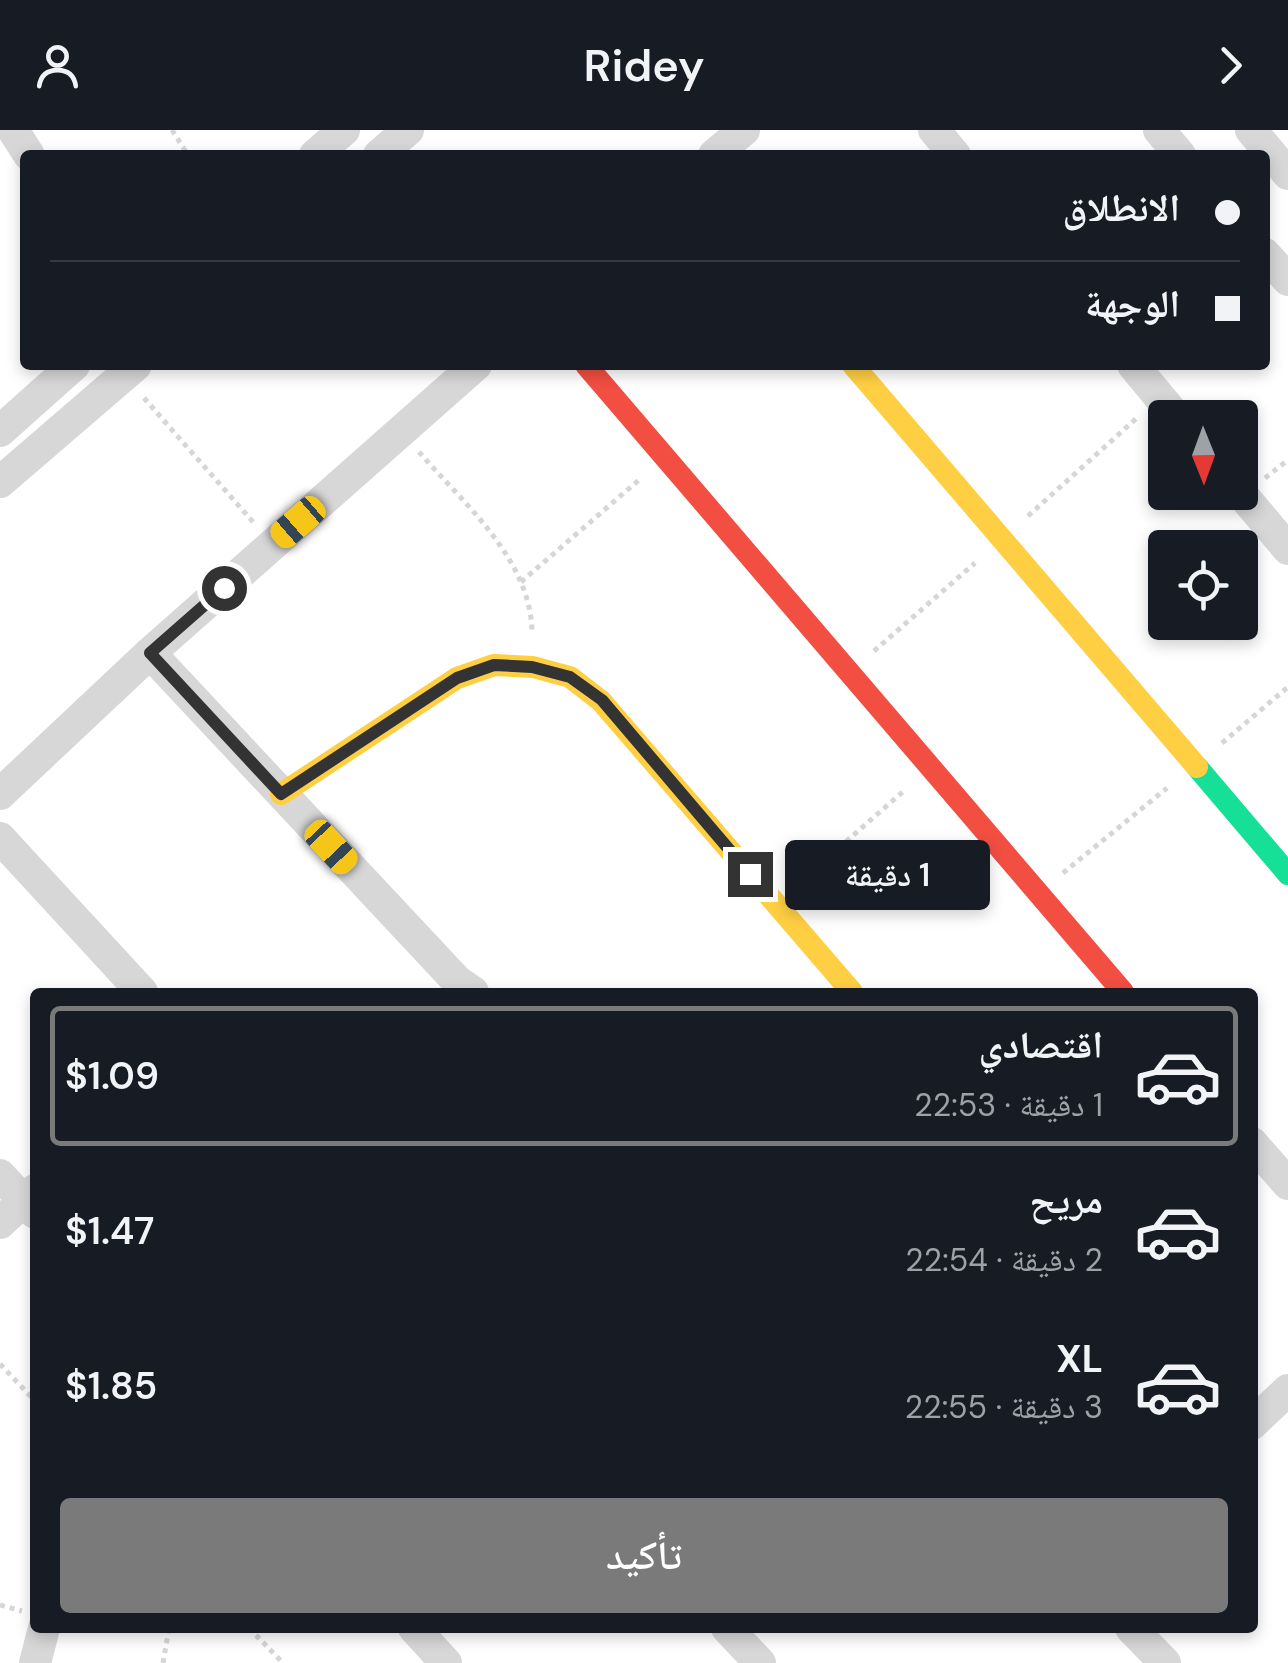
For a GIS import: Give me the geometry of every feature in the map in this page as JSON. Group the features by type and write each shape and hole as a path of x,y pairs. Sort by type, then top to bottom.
{"street":[{"path":"321,150 344,130"},
{"path":"385,150 408,130"},
{"path":"720,150 744,130"},
{"path":"934,130 951,150"},
{"path":"1160,130 1176,150"},
{"path":"1251,130 1268,150"},
{"path":"1270,153 1288,174"},
{"path":"1270,260 1288,280"},
{"path":"0,431 68,370"},
{"path":"0,482 130,370"},
{"path":"0,794 150,653 470,370"},
{"path":"590,370 1121,988"},
{"path":"857,370 1288,874"},
{"path":"1137,370 1162,400"},
{"path":"1255,510 1288,548"},
{"path":"150,653 467,988"},
{"path":"281,794 457,678 494,665 532,667 570,677 602,700 849,988"},
{"path":"0,838 138,988"},
{"path":"1258,1150 1288,1184"},
{"path":"0,1175 23,1207"},
{"path":"1258,1418 1288,1390"},
{"path":"35,1663 43,1633"},
{"path":"419,1633 446,1663"},
{"path":"732,1633 760,1663"},
{"path":"1136,1633 1165,1663"}],"path":[{"path":"144,398 273,544"},
{"path":"400,432 502,548 521,582 532,622 532,667"},
{"path":"521,582 665,457"},
{"path":"1038,893 1288,687"},
{"path":"776,903 930,767"},
{"path":"0,1364 30,1395"},
{"path":"162,1663 169,1633"},
{"path":"254,1633 283,1663"}],"traffic: fast":[{"path":"1197,767 1288,874"}],"traffic: slow":[{"path":"857,370 1197,767"},
{"path":"281,794 457,678 494,665 533,667 570,677 601,701 849,988"}],"traffic: jam":[{"path":"590,370 1120,988"}],"route":[{"path":"224,588 150,653 281,794 457,678 494,665 532,667 570,677 602,700 750,874"}]}
